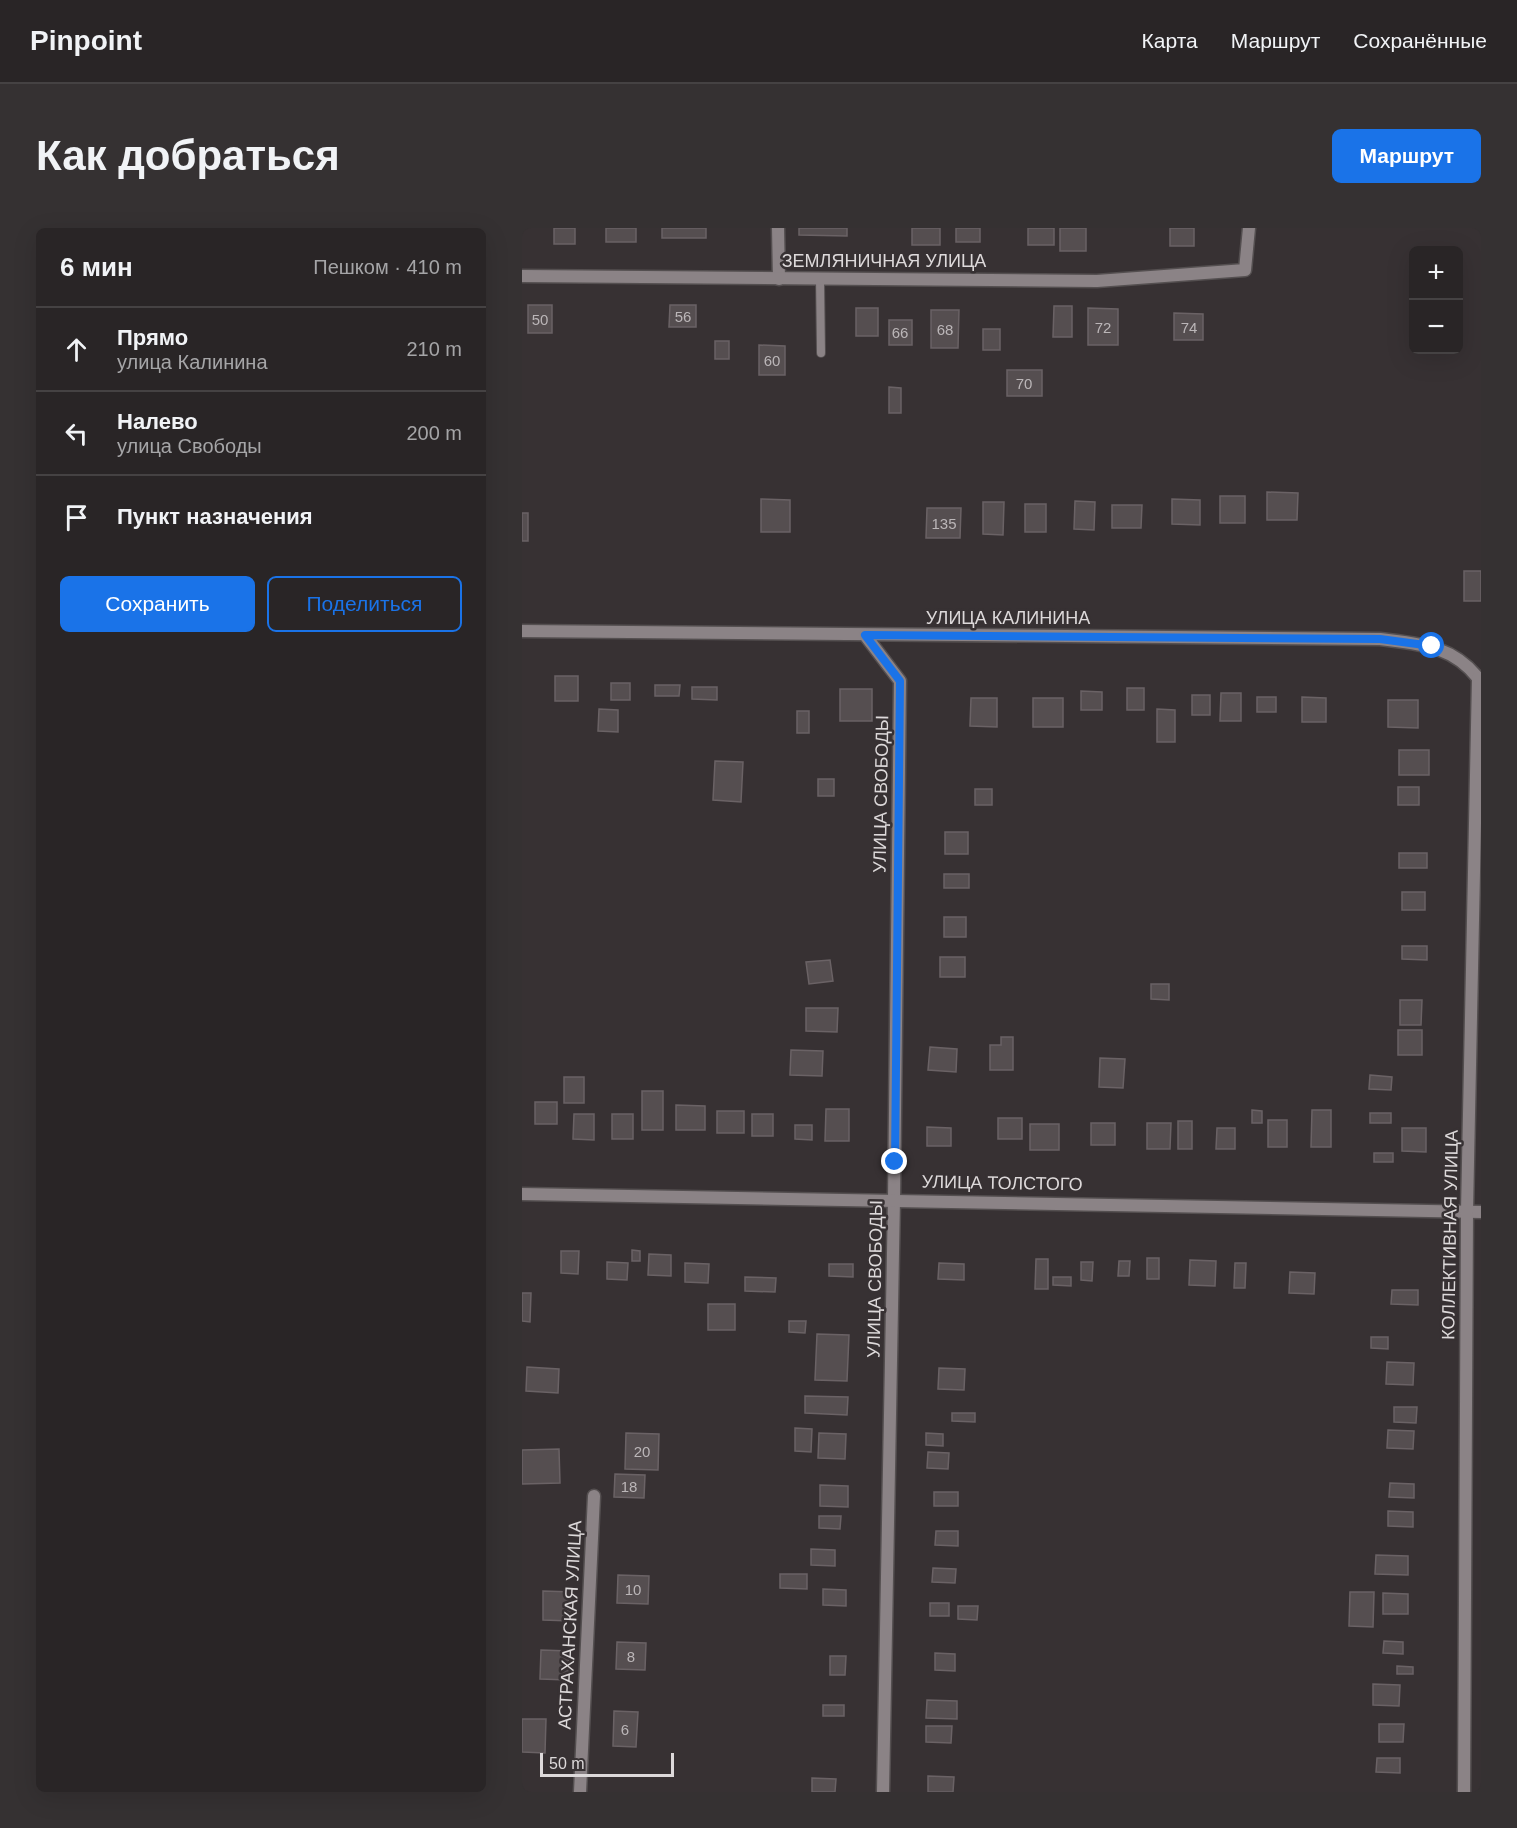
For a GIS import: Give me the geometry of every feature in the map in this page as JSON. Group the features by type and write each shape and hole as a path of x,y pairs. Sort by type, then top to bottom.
{"street":[{"path":"778,228 779,279"},
{"name":"ЗЕМЛЯНИЧНАЯ УЛИЦА","path":"522,276 1097,281 1245,270 1249,228"},
{"name":"УЛИЦА КАЛИНИНА","path":"522,631 1380,639 1432,646 1466,662 1480,678"},
{"name":"УЛИЦА СВОБОДЫ","path":"865,635 900,681 894,1199 882,1792"},
{"name":"КОЛЛЕКТИВНАЯ УЛИЦА","path":"1464,1792 1467,1211 1480,678"},
{"name":"УЛИЦА ТОЛСТОГО","path":"522,1194 894,1199 1481,1212"},
{"name":"АСТРАХАНСКАЯ УЛИЦА","path":"580,1792 594,1496"}],"lane":[{"path":"820,279 821,353"}],"building":[{"path":"554,228 575,228 575,244 554,244"},
{"path":"606,228 636,228 636,242 606,242"},
{"path":"662,228 706,228 706,238 662,238"},
{"path":"799,228 847,228 847,236 799,235"},
{"path":"912,228 940,228 940,245 912,245"},
{"path":"956,228 980,228 980,242 956,242"},
{"path":"1028,228 1054,228 1054,245 1028,245"},
{"path":"1060,228 1086,228 1086,251 1060,251"},
{"path":"1170,228 1194,228 1194,246 1170,246"},
{"path":"528,305 552,305 552,333 528,333"},
{"path":"670,305 696,305 696,327 669,327"},
{"path":"1054,306 1072,306 1072,337 1053,337"},
{"path":"856,308 878,308 878,336 856,336"},
{"path":"1088,308 1118,309 1118,345 1088,345"},
{"path":"931,310 959,310 958,348 931,348"},
{"path":"1174,313 1203,314 1203,340 1174,340"},
{"path":"889,320 912,320 912,345 889,345"},
{"path":"983,329 1000,329 1000,350 983,350"},
{"path":"715,341 729,341 729,359 715,359"},
{"path":"759,345 785,346 785,375 759,375"},
{"path":"1007,370 1042,370 1042,396 1007,396"},
{"path":"889,387 901,388 901,413 889,413"},
{"path":"1267,492 1298,493 1297,520 1267,520"},
{"path":"1220,496 1245,496 1245,523 1220,523"},
{"path":"761,499 790,500 790,532 761,532"},
{"path":"1172,499 1200,500 1200,525 1172,524"},
{"path":"1075,501 1095,502 1094,530 1074,529"},
{"path":"983,502 1004,502 1003,535 983,534"},
{"path":"1025,504 1046,504 1046,532 1025,532"},
{"path":"1112,505 1142,505 1141,528 1112,528"},
{"path":"927,508 961,508 960,538 926,538"},
{"path":"522,513 528,513 528,541 522,541"},
{"path":"1464,571 1481,571 1481,601 1464,601"},
{"path":"555,676 578,676 578,701 555,701"},
{"path":"611,683 630,683 630,700 611,700"},
{"path":"655,685 680,685 679,696 655,696"},
{"path":"692,687 717,687 717,700 692,699"},
{"path":"1127,688 1144,688 1144,710 1127,710"},
{"path":"840,689 872,689 872,721 840,721"},
{"path":"1081,691 1102,692 1102,710 1081,710"},
{"path":"1221,693 1241,693 1241,721 1220,721"},
{"path":"1192,695 1210,695 1210,715 1192,715"},
{"path":"1257,697 1276,697 1276,712 1257,712"},
{"path":"1302,697 1326,698 1326,722 1302,722"},
{"path":"971,698 997,698 997,727 970,726"},
{"path":"1033,698 1063,698 1063,727 1033,727"},
{"path":"1388,700 1418,700 1418,728 1388,727"},
{"path":"599,709 618,710 618,732 598,731"},
{"path":"1157,709 1175,710 1175,742 1157,742"},
{"path":"797,711 809,711 809,733 797,733"},
{"path":"1399,750 1429,750 1429,775 1399,775"},
{"path":"715,761 743,762 741,802 713,800"},
{"path":"818,779 834,779 834,796 818,796"},
{"path":"1398,787 1419,787 1419,805 1398,805"},
{"path":"975,789 992,789 992,805 975,805"},
{"path":"945,832 968,832 968,854 945,854"},
{"path":"1399,853 1427,853 1427,868 1399,868"},
{"path":"944,874 969,874 969,888 944,888"},
{"path":"1402,892 1425,892 1425,910 1402,910"},
{"path":"944,917 966,917 966,937 944,937"},
{"path":"1402,946 1427,946 1427,960 1402,959"},
{"path":"940,957 965,957 965,977 940,977"},
{"path":"830,960 833,981 809,984 806,962"},
{"path":"1151,984 1169,984 1169,1000 1151,999"},
{"path":"1400,1000 1422,1000 1421,1025 1400,1025"},
{"path":"806,1008 838,1008 837,1032 806,1031"},
{"path":"1398,1030 1422,1030 1422,1055 1398,1055"},
{"path":"1001,1037 1013,1037 1013,1070 990,1070 990,1045 1001,1045"},
{"path":"930,1047 957,1049 956,1072 928,1070"},
{"path":"791,1050 823,1051 822,1076 790,1075"},
{"path":"1100,1058 1125,1059 1123,1088 1099,1087"},
{"path":"1370,1075 1392,1077 1391,1090 1369,1089"},
{"path":"564,1077 584,1077 584,1103 564,1103"},
{"path":"642,1091 663,1091 663,1130 642,1130"},
{"path":"535,1102 557,1102 557,1124 535,1124"},
{"path":"676,1105 705,1106 705,1130 676,1130"},
{"path":"826,1109 849,1109 849,1141 825,1141"},
{"path":"1252,1110 1262,1111 1262,1123 1252,1123"},
{"path":"1312,1110 1331,1110 1331,1147 1311,1147"},
{"path":"717,1111 744,1111 744,1133 717,1133"},
{"path":"1370,1113 1391,1113 1391,1123 1370,1123"},
{"path":"574,1114 594,1114 594,1140 573,1139"},
{"path":"612,1114 633,1114 633,1139 612,1139"},
{"path":"752,1114 773,1114 773,1136 752,1136"},
{"path":"998,1118 1022,1118 1022,1139 998,1139"},
{"path":"1268,1120 1287,1120 1287,1147 1268,1147"},
{"path":"1178,1121 1192,1121 1192,1149 1178,1149"},
{"path":"1091,1123 1115,1123 1115,1145 1091,1145"},
{"path":"1147,1123 1171,1123 1170,1149 1147,1149"},
{"path":"1030,1124 1059,1124 1059,1150 1030,1150"},
{"path":"795,1125 812,1125 812,1140 795,1139"},
{"path":"927,1127 951,1128 951,1146 927,1146"},
{"path":"1217,1128 1235,1128 1235,1149 1216,1149"},
{"path":"1402,1128 1426,1128 1426,1152 1402,1151"},
{"path":"1374,1153 1393,1153 1393,1162 1374,1162"},
{"path":"632,1250 640,1251 640,1261 632,1261"},
{"path":"561,1251 579,1251 578,1274 561,1273"},
{"path":"649,1254 671,1255 671,1276 648,1275"},
{"path":"1147,1258 1159,1258 1159,1279 1147,1279"},
{"path":"1036,1259 1048,1259 1048,1289 1035,1289"},
{"path":"1190,1260 1216,1261 1215,1286 1189,1285"},
{"path":"1119,1261 1130,1261 1129,1276 1118,1276"},
{"path":"607,1262 628,1263 627,1280 607,1279"},
{"path":"1081,1262 1093,1262 1092,1281 1081,1280"},
{"path":"685,1263 709,1264 708,1283 685,1282"},
{"path":"939,1263 964,1264 964,1280 938,1279"},
{"path":"1235,1263 1246,1263 1245,1288 1234,1288"},
{"path":"829,1264 853,1264 853,1277 829,1276"},
{"path":"1290,1272 1315,1273 1314,1294 1289,1293"},
{"path":"745,1277 776,1278 775,1292 745,1291"},
{"path":"1053,1277 1071,1277 1071,1286 1053,1285"},
{"path":"1392,1290 1418,1290 1418,1305 1391,1304"},
{"path":"522,1293 531,1293 530,1322 522,1321"},
{"path":"708,1304 735,1304 735,1330 708,1330"},
{"path":"789,1321 806,1321 805,1333 789,1332"},
{"path":"817,1334 849,1335 847,1381 815,1380"},
{"path":"1371,1337 1388,1337 1388,1349 1371,1348"},
{"path":"1387,1362 1414,1363 1413,1385 1386,1384"},
{"path":"527,1367 559,1369 558,1393 526,1391"},
{"path":"939,1368 965,1369 964,1390 938,1389"},
{"path":"805,1396 848,1397 847,1415 805,1413"},
{"path":"1394,1407 1417,1407 1416,1423 1394,1422"},
{"path":"952,1413 975,1413 975,1422 952,1421"},
{"path":"795,1428 812,1429 811,1452 795,1451"},
{"path":"1388,1430 1414,1431 1413,1449 1387,1448"},
{"path":"626,1433 659,1434 658,1470 625,1469"},
{"path":"819,1433 846,1434 845,1459 818,1458"},
{"path":"926,1433 943,1434 943,1446 926,1445"},
{"path":"559,1449 560,1483 522,1484 522,1450"},
{"path":"928,1452 949,1453 948,1469 927,1468"},
{"path":"615,1474 645,1475 644,1498 614,1497"},
{"path":"1390,1483 1414,1484 1414,1498 1389,1497"},
{"path":"820,1485 848,1486 848,1507 820,1506"},
{"path":"934,1492 958,1492 958,1506 934,1506"},
{"path":"1388,1511 1413,1512 1413,1527 1388,1526"},
{"path":"819,1516 841,1516 840,1529 819,1528"},
{"path":"936,1531 958,1531 958,1546 935,1545"},
{"path":"811,1549 835,1550 835,1566 811,1565"},
{"path":"1376,1555 1408,1556 1408,1575 1375,1574"},
{"path":"933,1568 956,1569 955,1583 932,1582"},
{"path":"780,1574 807,1574 807,1589 780,1588"},
{"path":"618,1575 649,1576 648,1604 617,1603"},
{"path":"823,1589 846,1590 846,1606 823,1605"},
{"path":"543,1591 573,1592 572,1621 543,1620"},
{"path":"1350,1592 1374,1592 1373,1627 1349,1626"},
{"path":"1383,1593 1408,1594 1408,1614 1383,1614"},
{"path":"930,1603 949,1603 949,1616 930,1616"},
{"path":"958,1606 978,1606 977,1620 958,1619"},
{"path":"1384,1641 1403,1642 1403,1654 1383,1653"},
{"path":"617,1642 646,1643 645,1670 616,1669"},
{"path":"541,1650 569,1651 568,1680 540,1679"},
{"path":"935,1653 955,1654 955,1671 935,1670"},
{"path":"830,1656 846,1656 845,1675 830,1675"},
{"path":"1397,1666 1413,1667 1413,1674 1397,1674"},
{"path":"1373,1684 1400,1685 1399,1706 1373,1705"},
{"path":"927,1700 957,1701 957,1719 926,1718"},
{"path":"823,1705 844,1705 844,1716 823,1716"},
{"path":"614,1711 638,1712 636,1747 613,1746"},
{"path":"522,1719 546,1719 545,1753 522,1752"},
{"path":"1379,1724 1404,1724 1403,1742 1379,1742"},
{"path":"926,1726 952,1726 951,1743 926,1742"},
{"path":"1377,1758 1400,1758 1400,1773 1376,1772"},
{"path":"928,1776 954,1777 953,1792 928,1792"},
{"path":"812,1778 836,1779 835,1792 812,1792"}],"route":[{"path":"895,1162 900,681 865,635 1380,639 1432,646"}]}
